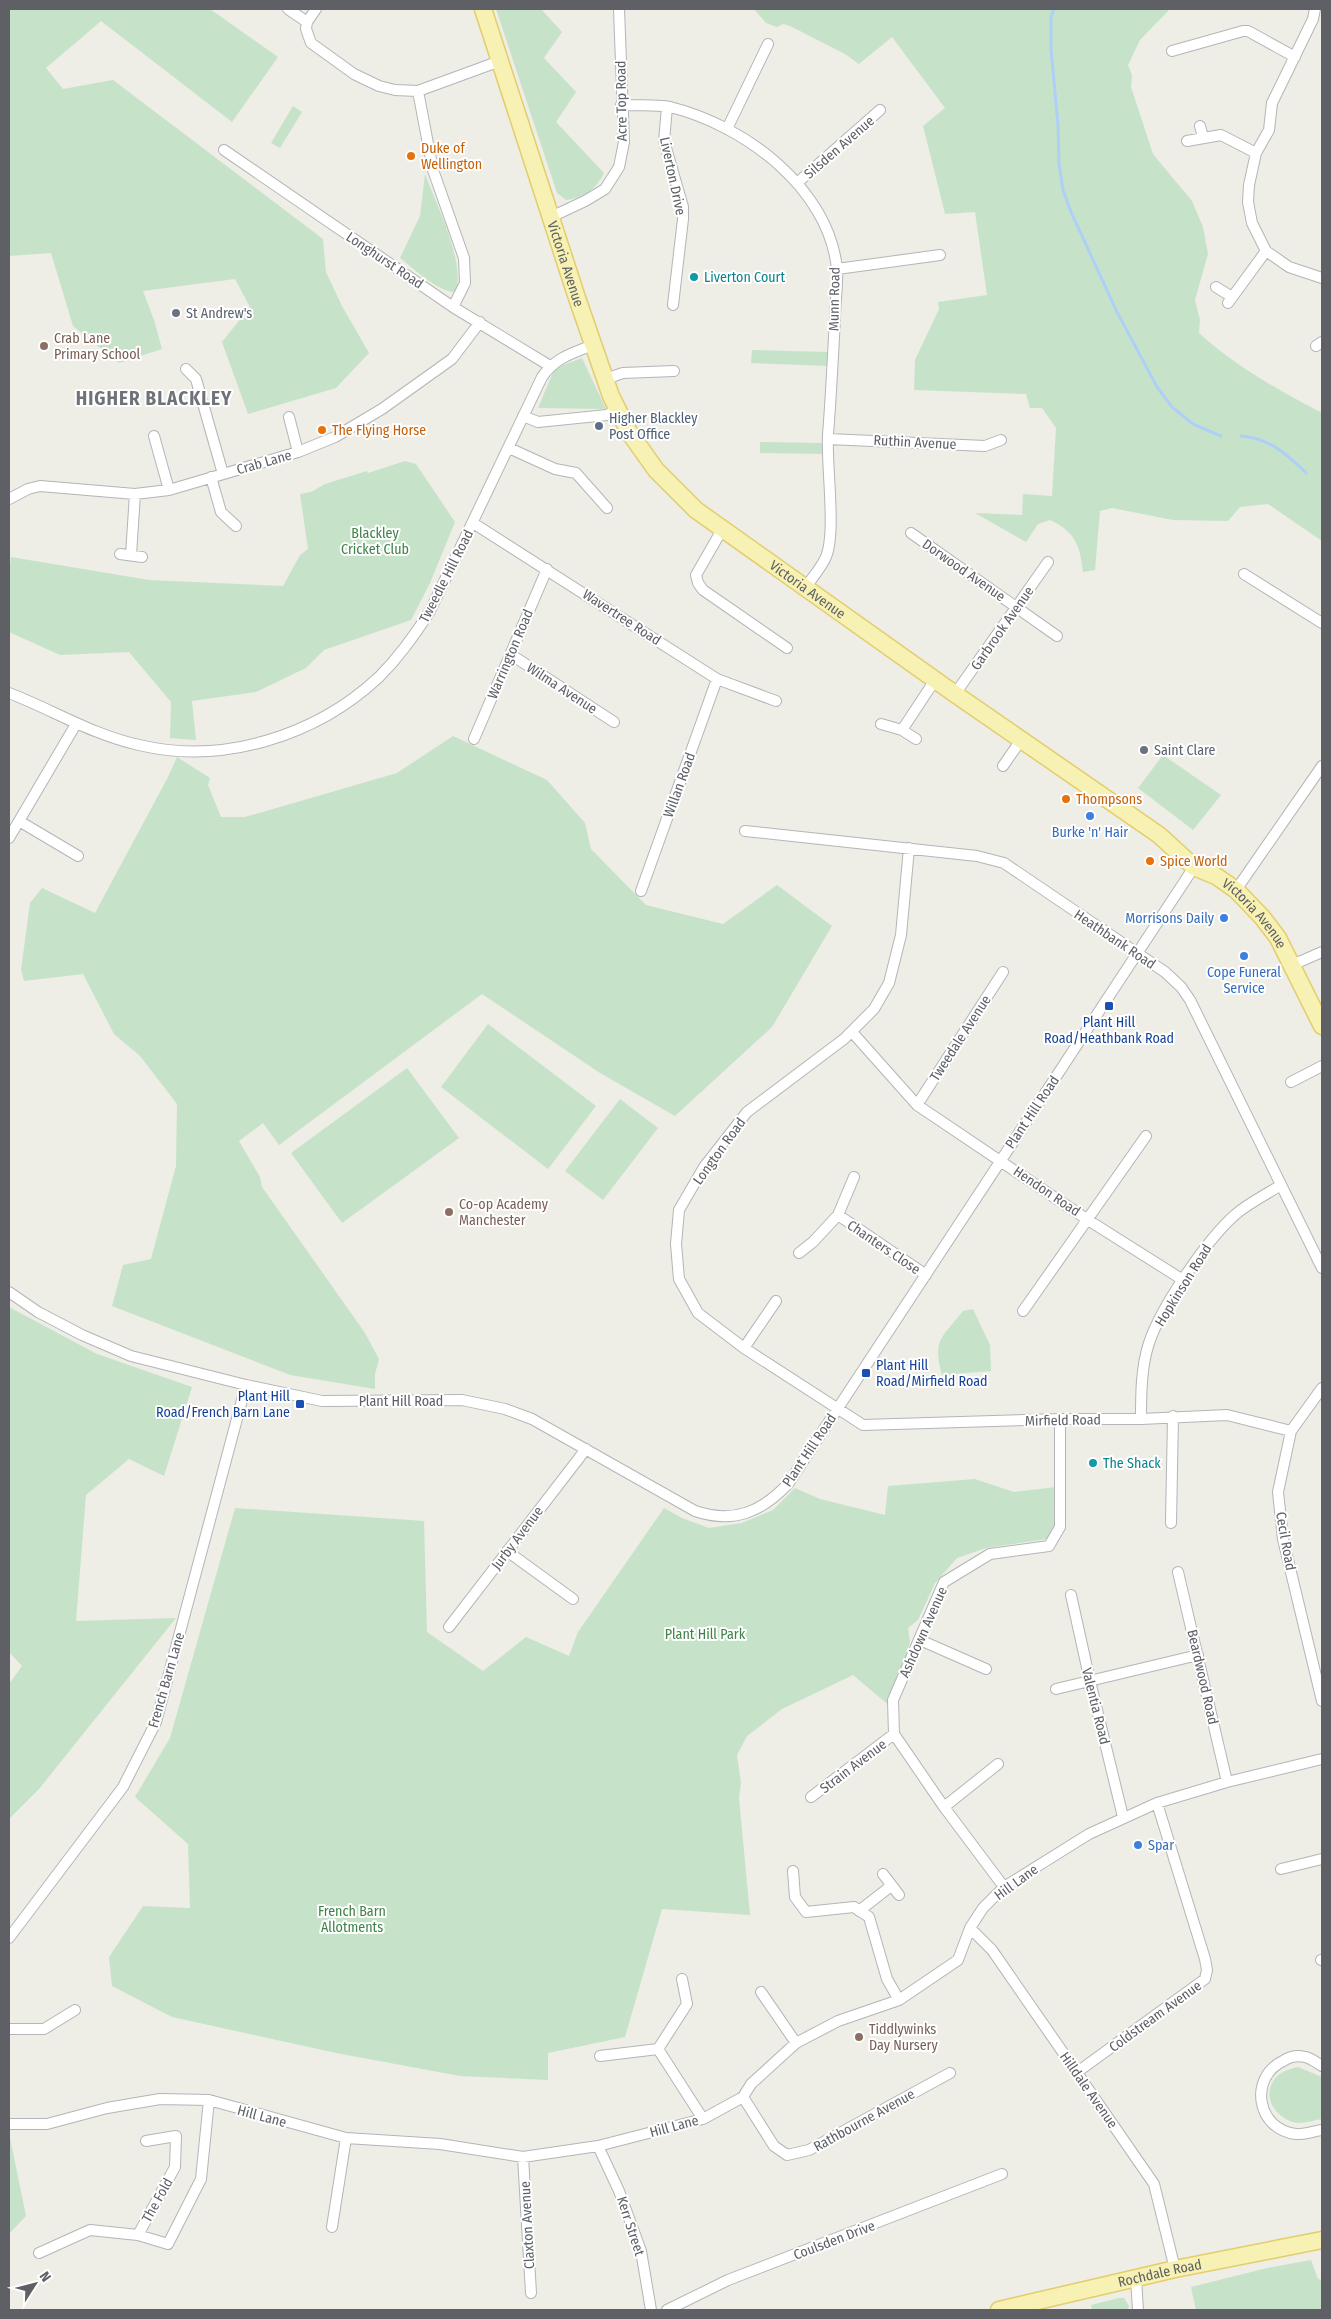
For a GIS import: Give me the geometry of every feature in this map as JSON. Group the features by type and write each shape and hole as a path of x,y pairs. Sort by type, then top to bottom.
{"main road":[{"name":"Victoria Avenue","path":"483,9 593,345 617,410 641,450 667,482 696,510 935,680 1159,835 1194,867 1216,876 1236,890 1272,929 1322,1026"},
{"name":"Rochdale Road","path":"999,2310 1175,2269 1322,2240"}],"street":[{"path":"288,9 307,22"},
{"path":"316,9 307,22 306,34 311,43 354,74 379,86 395,90 418,91 500,61"},
{"name":"Acre Top Road","path":"551,217 604,189 614,178 619,167 624,142 621,105 619,9"},
{"path":"1315,9 1313,19 1272,103 1269,130 1256,153 1249,185 1249,212 1266,251 1289,267 1322,278"},
{"path":"1172,51 1189,51 1243,31 1248,31 1295,57"},
{"path":"727,129 768,44"},
{"path":"418,91 433,170 464,258 465,284 453,307"},
{"name":"Munn Road","path":"621,105 668,107 727,129 765,153 797,183 821,218 832,245 837,269 828,438 829,544 825,559 806,587"},
{"name":"Liverton Drive","path":"668,107 664,141 683,213 673,305"},
{"name":"Silsden Avenue","path":"797,183 880,110"},
{"path":"1200,126 1203,137"},
{"path":"1187,141 1221,135 1256,153"},
{"name":"Longhurst Road","path":"224,150 453,307 550,366"},
{"path":"1216,287 1230,300 1266,251"},
{"path":"837,269 940,255"},
{"name":"Crab Lane","path":"9,499 28,489 40,486 136,494 169,490 298,452 335,437 382,409 437,370 452,359 480,322"},
{"path":"550,366 561,357 593,345"},
{"name":"Tweedle Hill Road","path":"9,693 76,724 139,746 188,752 223,750 254,744 290,733 319,720 368,686 410,642 430,612 523,416 550,366"},
{"path":"186,369 196,379 224,474"},
{"path":"605,379 623,373 674,370"},
{"path":"523,416 538,422 607,415 617,410"},
{"path":"289,417 298,452"},
{"path":"154,436 169,490"},
{"name":"Ruthin Avenue","path":"828,438 984,446 1001,440"},
{"path":"509,448 555,469 576,473 607,508"},
{"path":"211,477 222,512 236,526"},
{"path":"120,554 137,556 136,494"},
{"name":"Wavertree Road","path":"473,523 717,679 776,701"},
{"path":"723,528 696,575 698,583 703,590 787,648"},
{"name":"Dorwood Avenue","path":"911,533 1057,636"},
{"name":"Garbrook Avenue","path":"955,694 1048,562"},
{"name":"Warrington Road","path":"474,739 547,569"},
{"path":"1244,574 1322,623"},
{"name":"Wilma Avenue","path":"510,654 614,722"},
{"name":"Willan Road","path":"641,891 717,679"},
{"path":"902,730 935,680"},
{"path":"9,838 76,724"},
{"path":"882,724 902,730 916,739"},
{"path":"1003,766 1021,740"},
{"path":"1236,890 1322,766"},
{"path":"20,821 78,856"},
{"name":"Heathbank Road","path":"745,831 978,856 1004,863 1174,980 1190,1000 1322,1268"},
{"name":"Longton Road","path":"836,1409 744,1348 698,1313 679,1279 676,1244 679,1210 704,1167 747,1112 852,1032 874,1009 889,983 901,935 909,848"},
{"name":"Plant Hill Road","path":"9,1292 38,1312 82,1335 131,1356 246,1385 322,1401 462,1400 485,1404 532,1419 695,1511 718,1517 747,1513 765,1504 788,1484 1194,867"},
{"path":"1292,965 1322,952"},
{"name":"Tweedale Avenue","path":"917,1105 1004,972"},
{"name":"Hendon Road","path":"852,1032 917,1105 1088,1220 1183,1280"},
{"path":"1290,1082 1322,1066"},
{"path":"1023,1310 1146,1136"},
{"path":"838,1215 854,1177"},
{"name":"Hopkinson Road","path":"1141,1419 1141,1389 1148,1344 1183,1280 1227,1221 1238,1212 1282,1185"},
{"name":"Chanters Close","path":"799,1253 813,1242 838,1215 926,1275"},
{"path":"744,1348 776,1301"},
{"name":"French Barn Lane","path":"9,1938 124,1787 156,1722 246,1385"},
{"name":"Cecil Road","path":"1322,1388 1291,1431 1278,1492 1283,1539 1322,1701"},
{"name":"Mirfield Road","path":"836,1409 864,1425 1060,1419 1141,1419 1173,1416 1227,1415 1291,1431"},
{"path":"1170,1523 1173,1416"},
{"name":"Ashdown Avenue","path":"894,1734 894,1700 944,1582 990,1554 1049,1546 1060,1527 1060,1419"},
{"name":"Jurby Avenue","path":"449,1628 586,1450"},
{"path":"507,1552 573,1598"},
{"name":"Beardwood Road","path":"1178,1572 1228,1782"},
{"name":"Valentia Road","path":"1071,1594 1123,1817"},
{"path":"920,1640 986,1669"},
{"path":"1056,1690 1198,1655"},
{"path":"894,1734 944,1808 1004,1887"},
{"name":"Strain Avenue","path":"811,1797 894,1734"},
{"name":"Hill Lane","path":"9,2124 46,2124 107,2108 160,2098 209,2100 346,2138 440,2144 523,2157 598,2146 703,2119 743,2096 752,2084 796,2043 838,2020 899,2000 958,1960 970,1928 983,1908 1004,1887 1089,1834 1157,1803 1228,1782 1322,1759"},
{"path":"944,1808 998,1764"},
{"name":"Coldstream Avenue","path":"1076,2073 1206,1979 1205,1959 1157,1803"},
{"path":"1281,1869 1322,1859"},
{"path":"793,1871 795,1896 806,1912 854,1907 869,1918 887,1979 899,2000"},
{"path":"883,1874 899,1895"},
{"path":"859,1911 891,1886"},
{"name":"Hilldale Avenue","path":"970,1928 992,1950 1154,2184 1175,2269"},
{"path":"658,2049 687,2004 682,1979"},
{"path":"761,1992 796,2043"},
{"path":"9,2029 44,2029 76,2010"},
{"path":"600,2056 658,2049"},
{"path":"658,2049 703,2119"},
{"path":"1322,2066 1305,2057 1294,2056 1285,2059 1274,2065 1265,2076 1259,2094 1267,2115 1274,2124 1284,2130 1296,2134 1322,2130"},
{"name":"Rathbourne Avenue","path":"743,2096 774,2146 787,2155 809,2150 950,2072"},
{"path":"39,2253 90,2230 138,2235 168,2244 200,2179 209,2100"},
{"name":"The Fold","path":"138,2235 176,2167 176,2136 146,2141"},
{"path":"332,2228 346,2138"},
{"name":"Kerr Street","path":"598,2146 619,2190 641,2251 651,2310"},
{"name":"Claxton Avenue","path":"523,2157 530,2294"},
{"name":"Coulsden Drive","path":"667,2310 728,2280 1002,2174"},
{"path":"1136,2278 1138,2310"}],"green space":[{"path":"9,9 210,9 278,57 232,122 101,21 46,68 63,89 113,80 323,239 326,272 342,306 369,353 336,388 248,414 222,342 250,307 235,279 143,291 162,349 119,363 73,326 51,253 9,256"},
{"path":"496,9 541,9 562,32 544,58 576,92 556,122 604,173 597,184 584,195 566,200 557,193"},
{"path":"754,9 1170,9 1140,40 1128,65 1132,75 1131,87 1153,154 1192,201 1203,227 1208,254 1195,300 1200,320 1199,333 1243,367 1274,387 1322,413 1322,541 1268,504 1240,507 1228,521 1173,520 1112,508 1100,511 1095,570 1083,572 1075,541 1066,530 1050,520 1038,524 1026,542 975,513 1022,515 1023,494 1052,496 1056,428 1042,408 1030,408 1026,394 914,390 915,360 939,309 938,302 987,295 975,212 945,214 923,126 945,108 892,37 859,64 845,54 790,26 783,24 777,27 766,23"},
{"path":"293,106 302,112 280,148 271,143"},
{"path":"425,174 448,232 457,264 458,279 456,292 442,289 400,258 420,216"},
{"path":"752,350 829,352 829,366 751,363"},
{"path":"582,358 606,409 538,408 555,368"},
{"path":"760,442 825,443 825,454 760,453"},
{"name":"Blackley Cricket Club","path":"405,461 416,464 455,522 430,583 411,620 324,650 306,668 256,692 192,701 196,740 170,738 171,702 129,652 60,655 9,632 9,572 11,557 149,580 283,586 300,555 308,549 300,494 311,492 325,484"},
{"path":"453,736 547,780 585,823 591,849 646,905 723,924 777,885 832,926 772,1027 675,1116 600,1073 482,994 279,1145 263,1123 239,1141 260,1177 262,1187 365,1333 379,1359 375,1374 375,1389 290,1375 112,1306 123,1265 151,1259 176,1166 177,1104 140,1056 114,1034 83,974 24,981 21,970 30,903 42,888 95,913 177,757 210,778 208,785 221,817 245,817 397,773"},
{"path":"1163,755 1221,795 1193,830 1138,788"},
{"path":"488,1024 596,1106 548,1169 441,1087"},
{"path":"407,1068 459,1138 342,1223 291,1153"},
{"path":"620,1099 658,1128 603,1200 565,1171"},
{"path":"9,1307 97,1354 192,1387 164,1476 129,1459 86,1495 76,1621 176,1618 39,1789 9,1819 9,1684 22,1666 9,1652"},
{"path":"973,1309 990,1345 991,1371 942,1375 938,1354 941,1340 963,1311"},
{"path":"975,1479 1014,1492 1056,1487 1056,1523 1047,1539 986,1548 957,1558 935,1583 918,1620 908,1628 910,1642 891,1707 853,1675 782,1709 747,1736 737,1755 741,1783 739,1798 750,1915 662,1909 625,2037 548,2053 548,2080 460,2076 336,2053 172,2017 112,1986 109,1957 143,1906 190,1908 188,1844 135,1797 170,1738 235,1508 424,1521 427,1632 483,1671 526,1637 569,1656 578,1632 664,1508 682,1518 709,1528 742,1523 773,1510 795,1488 820,1499 885,1515 888,1486"},
{"path":"1298,2067 1322,2077 1322,2119 1298,2123 1284,2118 1274,2108 1269,2094 1274,2080 1285,2071"},
{"path":"9,2133 26,2216 9,2234"},
{"path":"1311,2260 1318,2279 1322,2280 1322,2310 1196,2310 1191,2287 1267,2268"},
{"path":"1124,2298 1129,2306 1128,2310 1092,2310 1091,2305"}],"waterway":[{"path":"1054,9 1051,17 1051,49 1058,125 1059,164 1063,190 1071,212 1117,312 1157,387 1172,407 1193,424 1221,436"},
{"path":"1241,436 1251,437 1277,448 1306,473"}],"place":[{"name":"Duke of Wellington","path":"411,156"},
{"name":"Liverton Court","path":"694,277"},
{"name":"St Andrew's","path":"176,313"},
{"name":"Crab Lane Primary School","path":"44,346"},
{"name":"Higher Blackley Post Office","path":"599,426"},
{"name":"The Flying Horse","path":"322,430"},
{"name":"Saint Clare","path":"1144,750"},
{"name":"Thompsons","path":"1066,799"},
{"name":"Burke 'n' Hair","path":"1090,816"},
{"name":"Spice World","path":"1150,861"},
{"name":"Morrisons Daily","path":"1224,918"},
{"name":"Cope Funeral Service","path":"1244,956"},
{"name":"Plant Hill Road/Heathbank Road","path":"1109,1006"},
{"name":"Co-op Academy Manchester","path":"449,1212"},
{"name":"Plant Hill Road/Mirfield Road","path":"866,1373"},
{"name":"Plant Hill Road/French Barn Lane","path":"300,1404"},
{"name":"The Shack","path":"1093,1463"},
{"name":"Spar","path":"1138,1845"},
{"name":"Tiddlywinks Day Nursery","path":"859,2037"}],"district":[{"name":"HIGHER BLACKLEY","path":"154,398"}],"park label":[{"name":"Plant Hill Park","path":"705,1634"},
{"name":"French Barn Allotments","path":"352,1919"}]}
